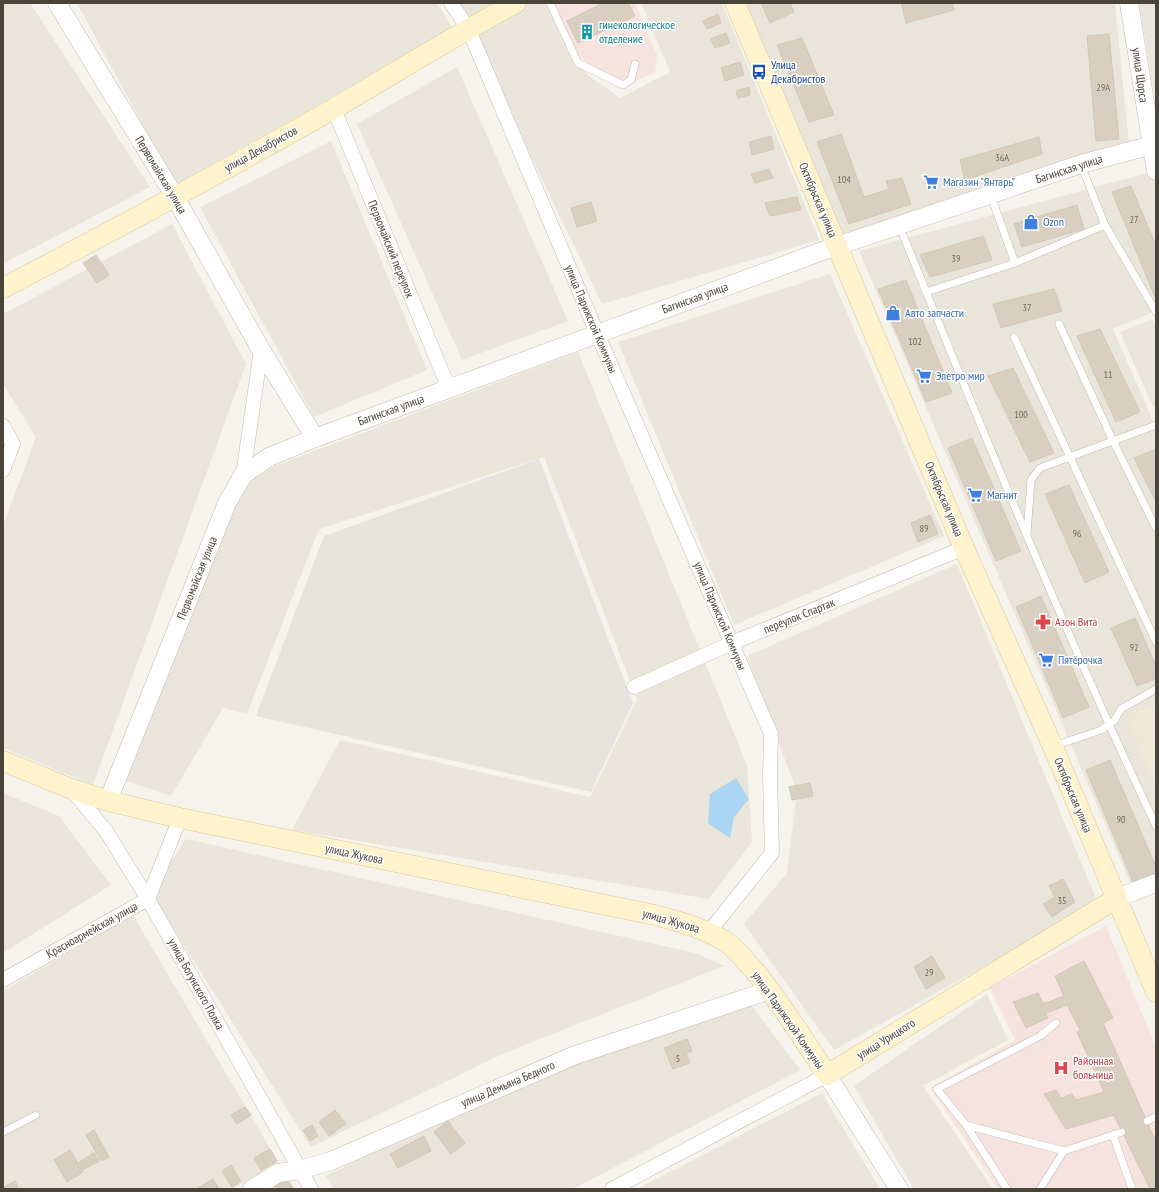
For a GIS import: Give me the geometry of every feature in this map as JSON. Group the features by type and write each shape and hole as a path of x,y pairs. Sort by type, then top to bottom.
{"main road":[{"name":"улица Декабристов","path":"3,288 175,197 334,109 468,28 516,3"},
{"name":"Октябрьская улица","path":"735,3 964,548 1053,747 1156,992"},
{"name":"улица Жукова","path":"3,761 69,788 108,800 180,818 655,915 689,924 709,932"},
{"name":"улица Урицкого","path":"827,1075 1117,898"},
{"name":"улица Парижской Коммуны","path":"709,932 733,948 770,990 827,1075"}],"street":[{"name":"Первомайская улица","path":"57,3 175,197 261,350 315,438"},
{"name":"улица Парижской Коммуны","path":"451,3 468,28 597,333 771,734 770,775 772,853 709,932"},
{"name":"улица Щорса","path":"1129,3 1153,144 1156,171"},
{"name":"Первомайский переулок","path":"334,109 449,389"},
{"name":"Багинская улица","path":"243,475 269,457 315,438 597,333 899,224 991,196 1081,164 1153,144"},
{"name":"Первомайская улица","path":"108,800 227,503 243,475 261,350"},
{"path":"3,426 13,444 3,470"},
{"name":"переулок Спартак","path":"634,687 732,644 964,548"},
{"name":"улица Богунского Полка","path":"69,788 106,831 148,899 311,1189"},
{"name":"Красноармейская улица","path":"3,980 148,899 180,818"},
{"name":"улица Урицкого","path":"1117,898 1156,883"},
{"name":"улица Демьяна Бедного","path":"252,1189 278,1173 300,1170 331,1161 573,1056 770,990"},
{"name":"улица Парижской Коммуны","path":"827,1075 899,1189"},
{"name":"улица Урицкого","path":"612,1189 827,1075"}],"lane":[{"path":"550,3 578,63 623,85 631,80 635,64"},
{"path":"1081,164 1105,225 1156,312"},
{"path":"991,196 1014,263"},
{"path":"899,224 1027,535 1108,725 1156,826"},
{"path":"926,292 1014,263 1105,225"},
{"path":"1059,324 1113,441 1156,528"},
{"path":"1014,337 1156,642"},
{"path":"1027,535 1031,480 1040,468 1156,425"},
{"path":"1053,747 1101,730 1114,722 1121,709 1156,689"},
{"path":"1007,1189 966,1125 937,1089 1040,1036 1056,1024"},
{"path":"3,1132 36,1115"},
{"path":"1147,1121 1156,1117"},
{"path":"966,1125 1064,1151 1122,1132"},
{"path":"1113,1136 1132,1189"},
{"path":"1040,1189 1064,1151"}],"shaded area":[{"path":"3,3 30,3 150,187 3,264"},
{"path":"77,3 437,3 453,29 175,185"},
{"path":"454,3 498,3 466,22"},
{"path":"527,3 545,3 567,50 589,76 620,98 670,72 641,3 722,3 819,240 602,304 472,33"},
{"path":"553,3 635,3 657,55 655,72 619,89 594,71 574,49"},
{"path":"743,3 1115,3 1129,144 841,238"},
{"path":"1139,3 1156,3 1156,105"},
{"path":"457,67 568,321 462,360 357,124"},
{"path":"331,141 427,370 314,417 200,207"},
{"path":"1151,172 1156,184 1156,311 1113,329 1156,428 1156,889 1135,894 859,251"},
{"path":"172,224 246,364 93,785 3,748 3,526 36,437 3,384 3,314"},
{"path":"830,274 944,536 734,625 618,342"},
{"path":"1152,319 1156,326 1156,406 1153,407 1120,332"},
{"path":"578,352 747,765 752,842 709,899 292,830 340,740 590,797 637,699 544,457 319,529 247,714 223,708 171,796 123,780 242,478"},
{"path":"539,459 633,703 591,792 256,716 324,536"},
{"path":"957,564 1098,903 834,1050 744,924 787,873 797,792 747,656"},
{"path":"1156,706 1156,790 1126,715"},
{"path":"3,793 59,816 111,885 3,953"},
{"path":"186,839 695,953 724,966 507,1052 311,1147 151,893"},
{"path":"133,915 278,1162 233,1189 3,1189 3,991"},
{"name":"Районная больница","path":"1106,926 1156,1048 1156,1189 998,1189 930,1088 1015,1040 990,988"},
{"path":"743,994 800,1070 573,1189 334,1189 326,1176 522,1078"},
{"path":"987,994 1008,1040 923,1086 993,1189 914,1189 854,1086"},
{"path":"822,1093 880,1189 637,1189"}],"water":[{"path":"736,778 749,799 734,817 730,838 708,823 710,794"}],"building":[{"name":"гинекологическое отделение","path":"603,3 628,3 635,16 578,43 567,21"},
{"path":"761,3 790,3 794,12 770,23"},
{"path":"901,3 952,3 954,10 906,23"},
{"path":"718,14 721,23 707,29 703,21"},
{"path":"726,33 730,43 715,48 711,39"},
{"path":"1109,34 1119,139 1096,141 1087,36"},
{"path":"802,38 834,115 809,122 777,45"},
{"path":"740,62 744,75 725,81 721,68"},
{"path":"749,87 750,95 738,98 736,91"},
{"path":"841,134 864,197 889,189 886,181 902,178 911,204 849,224 817,142"},
{"path":"771,136 774,149 752,155 749,142"},
{"path":"1039,137 1042,154 965,180 960,160"},
{"path":"769,169 773,178 755,183 751,174"},
{"path":"1131,186 1156,246 1156,300 1112,192"},
{"path":"797,197 801,210 770,216 765,203"},
{"path":"591,202 597,221 577,227 571,208"},
{"path":"1077,205 1084,229 1022,247 1014,224"},
{"path":"983,236 992,260 930,277 920,255"},
{"path":"96,255 109,275 97,283 83,263"},
{"path":"906,280 952,393 926,402 878,289"},
{"path":"1054,289 1062,311 1001,328 993,304"},
{"path":"1100,329 1140,412 1116,422 1077,336"},
{"path":"1013,368 1054,453 1030,462 988,376"},
{"path":"972,438 1021,551 996,561 948,448"},
{"path":"1156,449 1156,502 1134,458"},
{"path":"1069,485 1109,572 1085,583 1045,494"},
{"path":"930,515 938,534 918,542 911,523"},
{"path":"1041,596 1089,707 1063,718 1016,607"},
{"path":"1135,618 1156,666 1156,679 1137,686 1111,628"},
{"path":"1110,760 1156,867 1156,873 1133,882 1086,770"},
{"path":"810,783 813,796 792,800 789,787"},
{"path":"1063,879 1075,902 1052,917 1043,904 1055,897 1049,886"},
{"path":"932,956 945,978 926,989 914,967"},
{"path":"1084,961 1113,1018 1103,1023 1156,1142 1156,1189 1150,1189 1114,1115 1066,1129 1044,1094 1056,1090 1061,1098 1072,1094 1076,1100 1104,1092 1077,1032 1080,1030 1067,1005 1046,1013 1048,1018 1026,1028 1013,1002 1038,993 1043,1004 1064,996 1055,976"},
{"path":"687,1039 692,1051 686,1053 690,1063 673,1069 664,1048"},
{"path":"245,1107 251,1115 237,1124 231,1115"},
{"path":"335,1110 346,1124 329,1136 319,1122"},
{"path":"448,1121 465,1143 451,1154 434,1132"},
{"path":"312,1125 318,1136 310,1141 303,1130"},
{"path":"94,1130 109,1157 101,1161 86,1135"},
{"path":"424,1136 431,1151 398,1168 390,1154"},
{"path":"270,1149 277,1161 261,1170 254,1158"},
{"path":"70,1150 83,1172 67,1182 54,1160"},
{"path":"94,1153 99,1161 83,1170 79,1162"},
{"path":"231,1165 241,1181 232,1187 222,1171"},
{"path":"286,1177 293,1188 276,1189 274,1185"},
{"path":"213,1179 219,1189 198,1189 198,1188"},
{"path":"15,1181 18,1187 13,1189 5,1189 4,1187"}],"place":[{"name":"гинекологическое отделение","path":"587,32"},
{"name":"Улица Декабристов","path":"759,72"},
{"name":"Магазин \"Янтарь\"","path":"931,182"},
{"name":"Ozon","path":"1031,222"},
{"name":"Авто запчасти","path":"893,313"},
{"name":"Элетро мир","path":"924,376"},
{"name":"Магнит","path":"975,495"},
{"name":"Азон Вита","path":"1043,622"},
{"name":"Пятёрочка","path":"1046,660"},
{"name":"Районная больница","path":"1061,1068"}]}
